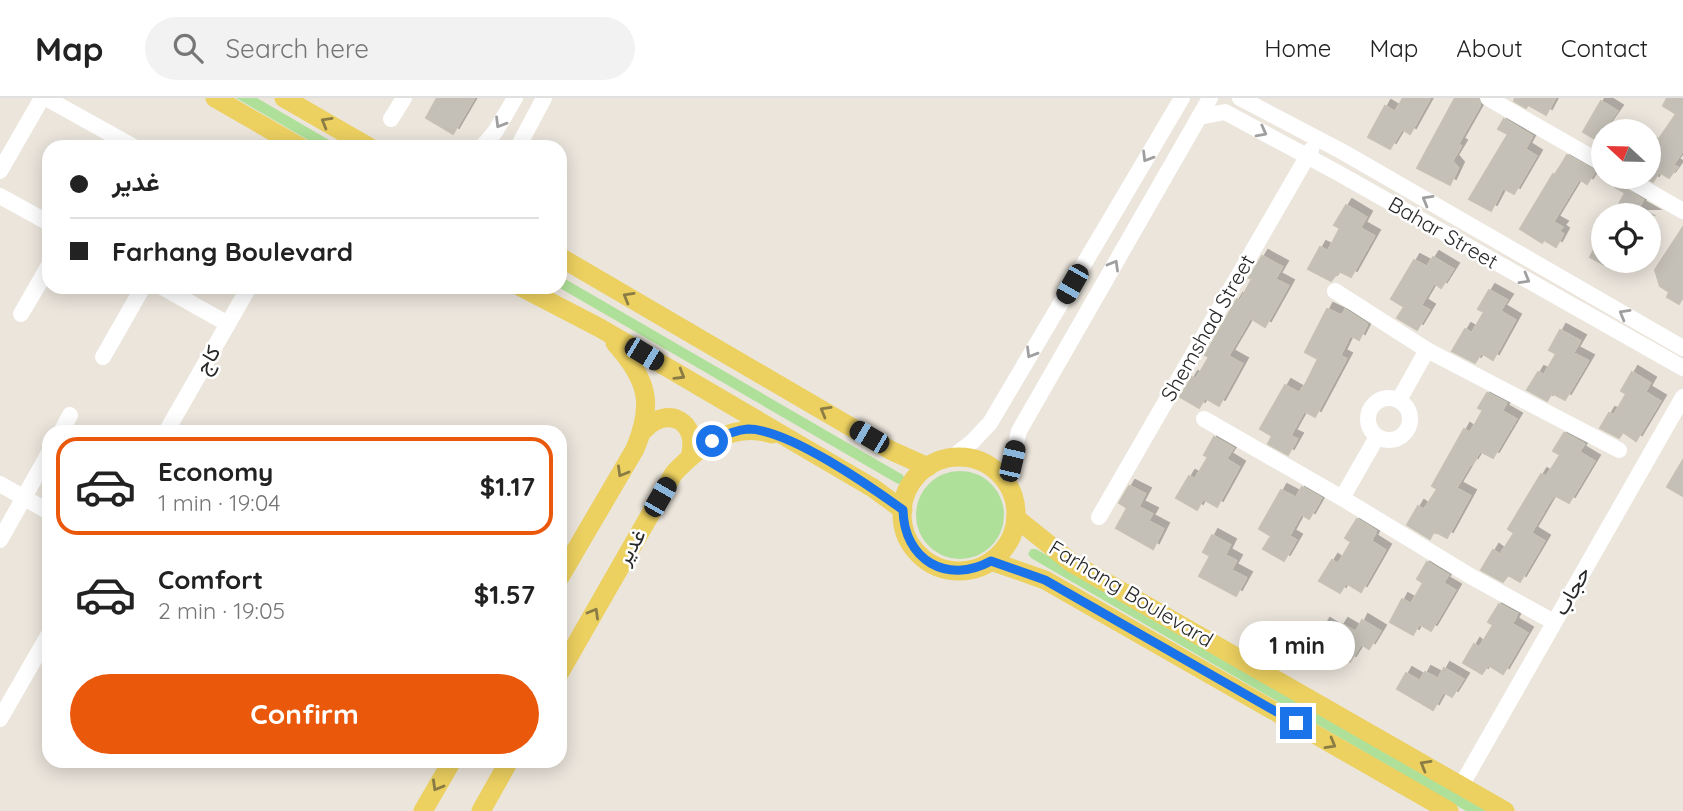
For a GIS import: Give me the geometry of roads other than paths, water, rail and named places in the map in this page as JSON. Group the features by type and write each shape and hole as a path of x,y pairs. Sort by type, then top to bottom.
{"main road":[{"path":"215,98 288,140"},
{"path":"284,98 357,140"},
{"path":"567,261 892,451 928,467"},
{"path":"534,294 600,328 873,488 903,510"},
{"path":"567,565 635,449 644,429 647,408 643,383 629,359 600,328"},
{"path":"644,429 655,419 678,419 685,424 694,442 690,457"},
{"name":"غدیر","path":"567,660 674,473 690,457 712,441 735,431 748,429 762,431 799,445"},
{"path":"951,458 976,460 988,465 1007,482 1016,506 1016,518 1009,542 991,561 980,567 955,571 931,564 921,556 906,535 903,510 910,486 928,467 951,458"},
{"name":"Farhang Boulevard","path":"1016,518 1072,563 1505,811"},
{"name":"Farhang Boulevard","path":"991,561 1045,580 1450,811"},
{"path":"423,811 448,768"},
{"path":"481,811 505,768"}],"street":[{"path":"0,171 44,98 121,140"},
{"path":"391,119 404,98"},
{"path":"488,140 515,98"},
{"path":"522,140 544,98"},
{"path":"951,458 972,442 990,423 1182,98"},
{"path":"1007,482 1019,431 1210,98"},
{"name":"Bahar Street","path":"1240,98 1318,138 1683,348"},
{"path":"1488,98 1591,157"},
{"name":"Bahar Street","path":"1199,117 1225,112 1683,368"},
{"name":"Shemshad Street","path":"1099,517 1318,138"},
{"path":"1645,189 1683,211"},
{"path":"0,196 42,219"},
{"path":"1335,291 1427,350 1619,450"},
{"path":"103,357 139,294"},
{"path":"174,294 228,324"},
{"name":"کاج","path":"170,425 245,294"},
{"path":"1399,400 1427,350"},
{"name":"حجاب","path":"1461,786 1683,397"},
{"path":"1389,398 1399,400 1409,412 1410,419 1405,433 1391,440 1377,437 1370,429 1368,418 1371,408 1378,401 1389,398"},
{"path":"65,425 70,415"},
{"path":"1204,419 1472,577 1554,622"},
{"path":"1342,498 1377,437"},
{"path":"0,540 42,466"},
{"path":"0,484 42,508"},
{"path":"0,719 42,646"}]}
